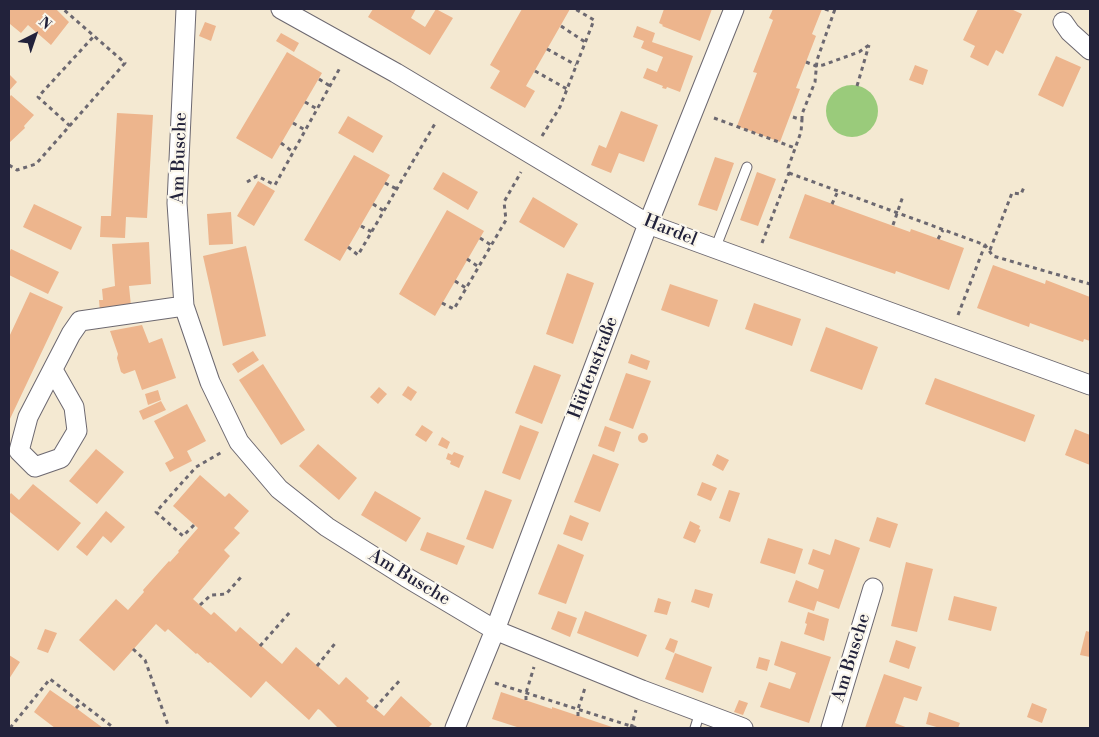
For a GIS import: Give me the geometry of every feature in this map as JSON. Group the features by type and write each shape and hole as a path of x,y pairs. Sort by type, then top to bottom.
{"street":[{"name":"Am Busche","path":"186,9 177,203 184,306 210,382 239,442 279,489 327,527 406,578 495,630 591,670 697,720 743,728"},
{"name":"Hardel","path":"281,9 447,104 648,224 1090,385"},
{"name":"Hüttenstraße","path":"455,728 495,630 648,224 734,9"},
{"path":"1063,22 1070,32 1090,50"},
{"path":"52,370 74,407 77,431 61,458 35,467 19,451 28,417 52,370 71,334 80,321 184,306"},
{"name":"Am Busche","path":"830,728 873,588"}],"lane":[{"path":"715,249 747,167"}],"path":[{"path":"9,164 17,170 36,164 125,63 63,9"},
{"path":"442,303 454,309 506,220 504,202 560,107 594,20 576,9"},
{"path":"754,262 789,173 788,168 801,132 802,114 815,82 816,60 834,10 825,9"},
{"path":"561,26 585,42"},
{"path":"70,126 38,97 94,36"},
{"path":"806,62 816,66 823,65 859,52 869,45 857,86"},
{"path":"247,182 257,176 275,185 350,48"},
{"path":"547,50 576,65"},
{"path":"535,70 567,89"},
{"path":"319,79 330,86"},
{"path":"305,102 317,109"},
{"path":"348,247 358,255 447,104"},
{"path":"693,110 795,148"},
{"path":"790,116 802,120"},
{"path":"293,122 305,130"},
{"path":"281,144 293,152"},
{"path":"789,173 985,246 993,256 1090,284"},
{"path":"385,183 397,189"},
{"path":"990,250 1012,193 1021,194 1025,185"},
{"path":"832,204 838,191"},
{"path":"893,225 903,196"},
{"path":"373,204 384,211"},
{"path":"361,226 372,232"},
{"path":"938,239 943,230"},
{"path":"480,238 491,245"},
{"path":"950,334 985,246"},
{"path":"468,260 479,267"},
{"path":"455,281 466,288"},
{"path":"194,525 183,536 156,512 196,467 239,442"},
{"path":"200,605 211,595 226,594 241,577"},
{"path":"260,646 290,612"},
{"path":"317,666 337,641"},
{"path":"133,649 145,660 169,728"},
{"path":"526,700 526,693 540,649"},
{"path":"578,716 578,709 591,670"},
{"path":"475,676 637,728"},
{"path":"10,728 50,679 114,728"},
{"path":"374,708 400,680"},
{"path":"76,708 81,703"}],"green space":[{"path":"847,85 857,85 871,92 878,106 878,116 871,130 857,137 847,137 837,133 830,126 826,116 826,106 830,96 837,89"}],"building":[{"path":"9,9 56,9 69,22 51,45 28,25 21,33 10,24"},
{"path":"373,9 416,9 411,18 425,27 436,9 453,18 430,55 368,17"},
{"path":"522,9 570,9 526,86 535,91 525,108 490,88 500,71 490,65"},
{"path":"664,9 712,9 700,41 662,26 659,23"},
{"path":"773,9 822,9 812,34 816,36 796,88 800,89 780,142 737,126 757,73 753,72 773,20 769,18"},
{"path":"978,9 1011,9 1022,14 1003,54 996,50 988,66 970,57 975,46 963,40"},
{"path":"205,22 216,26 211,41 199,36"},
{"path":"637,26 655,33 652,42 693,56 680,92 667,87 666,89 662,88 663,86 643,78 647,68 657,72 663,57 641,48 644,41 633,37"},
{"path":"281,33 299,43 294,52 276,41"},
{"path":"287,52 322,73 272,159 236,138"},
{"path":"1056,56 1081,67 1063,107 1038,95"},
{"path":"915,65 928,70 923,85 909,80"},
{"path":"9,74 17,82 9,91"},
{"path":"11,95 34,115 24,126 25,128 9,143 9,98"},
{"path":"621,111 658,125 644,162 619,153 611,173 591,165 599,145 606,148"},
{"path":"117,113 153,115 147,218 126,217 125,238 100,237 101,216 111,216"},
{"path":"348,116 383,136 373,153 338,133"},
{"path":"354,155 390,175 340,261 304,240"},
{"path":"715,157 734,163 717,211 698,205"},
{"path":"443,172 478,192 468,210 433,189"},
{"path":"757,172 776,179 758,226 740,220"},
{"path":"258,181 275,191 254,226 237,216"},
{"path":"805,194 910,232 911,229 964,248 949,290 896,271 895,274 789,238"},
{"path":"533,197 578,224 564,248 519,222"},
{"path":"34,204 82,227 71,250 23,227"},
{"path":"447,210 484,231 435,316 399,294"},
{"path":"231,212 233,244 209,245 207,214"},
{"path":"149,242 151,284 129,286 131,306 100,312 99,300 103,300 102,289 115,286 112,244"},
{"path":"246,246 266,336 223,346 203,256"},
{"path":"11,249 59,272 48,294 9,275 9,253"},
{"path":"993,265 1045,284 1046,280 1090,297 1090,341 1084,339 1083,342 1030,323 1029,327 977,308"},
{"path":"567,273 594,283 573,344 546,334"},
{"path":"670,284 718,300 709,327 661,310"},
{"path":"30,292 63,307 9,421 9,337"},
{"path":"754,303 801,319 792,346 745,329"},
{"path":"142,325 149,343 162,338 176,378 142,390 135,370 124,374 121,372 117,358 118,354 110,331"},
{"path":"826,327 878,347 862,390 810,371"},
{"path":"253,351 259,360 238,373 232,364"},
{"path":"631,354 650,361 647,370 628,363"},
{"path":"263,364 305,430 281,445 239,380"},
{"path":"534,365 561,375 542,424 515,413"},
{"path":"626,373 651,381 633,429 609,420"},
{"path":"935,378 1035,415 1025,442 925,404"},
{"path":"408,386 417,392 411,401 402,395"},
{"path":"379,387 387,394 378,404 370,397"},
{"path":"158,390 161,400 148,405 145,394"},
{"path":"161,401 166,410 143,420 139,411"},
{"path":"187,404 206,441 187,451 192,461 170,472 165,463 174,458 154,421"},
{"path":"422,425 433,432 426,442 415,435"},
{"path":"520,425 539,432 520,480 502,473"},
{"path":"605,426 621,432 614,452 598,446"},
{"path":"1075,429 1090,435 1090,465 1065,455"},
{"path":"641,433 645,433 648,438 645,443 641,443 638,440 638,436"},
{"path":"442,437 450,442 447,449 438,445"},
{"path":"318,444 357,478 339,500 299,466"},
{"path":"96,449 124,472 97,504 69,481"},
{"path":"454,452 464,456 459,468 450,464 451,461 446,459 448,453 452,455"},
{"path":"593,454 619,464 600,512 574,502"},
{"path":"717,454 729,460 723,471 712,465"},
{"path":"200,475 225,497 229,493 249,511 234,528 240,533 224,550 230,556 193,599 211,615 214,612 236,632 240,627 282,664 296,647 339,685 346,677 369,698 366,701 384,716 401,696 432,724 428,728 338,728 318,709 309,720 266,681 251,698 168,629 165,632 156,624 114,671 79,640 116,599 128,610 144,592 143,590 179,552 198,528 173,506"},
{"path":"702,482 717,488 711,501 697,495"},
{"path":"33,484 81,523 58,551 9,513 9,496 11,493 19,500"},
{"path":"485,490 512,500 493,549 466,539"},
{"path":"729,490 740,493 730,522 719,518"},
{"path":"375,491 421,518 406,542 361,515"},
{"path":"106,511 125,527 111,543 103,536 87,556 76,547"},
{"path":"570,515 589,523 582,541 563,534"},
{"path":"877,517 898,524 890,548 869,541"},
{"path":"690,521 700,526 699,529 701,530 695,543 683,538"},
{"path":"427,532 465,546 457,565 420,550"},
{"path":"768,538 803,549 795,574 760,563"},
{"path":"835,539 860,548 839,609 817,601 814,611 788,602 796,580 818,589 824,570 808,564 813,549 830,555"},
{"path":"558,544 584,555 566,604 538,594"},
{"path":"906,562 933,569 917,632 891,626"},
{"path":"695,589 713,594 709,608 691,602"},
{"path":"954,596 997,607 991,631 948,620"},
{"path":"658,598 671,602 667,615 654,612"},
{"path":"558,611 577,618 570,637 551,629"},
{"path":"585,611 647,635 638,657 577,633"},
{"path":"808,612 829,619 824,641 804,634"},
{"path":"45,629 57,633 48,653 37,649"},
{"path":"1086,631 1090,632 1090,657 1080,655"},
{"path":"670,638 678,641 674,653 665,649"},
{"path":"896,640 916,647 909,669 889,662"},
{"path":"781,641 831,657 809,723 760,707 769,682 790,689 796,673 774,665"},
{"path":"675,653 712,667 703,693 665,679"},
{"path":"9,655 20,662 9,679"},
{"path":"759,657 770,660 767,671 756,668"},
{"path":"884,674 922,687 917,701 904,697 895,723 908,728 865,728"},
{"path":"50,690 103,728 55,728 34,712"},
{"path":"501,692 615,728 520,728 492,719"},
{"path":"739,700 748,703 743,715 734,712"},
{"path":"1032,703 1047,709 1042,723 1027,717"},
{"path":"929,712 960,723 958,728 940,728 926,724"}]}
